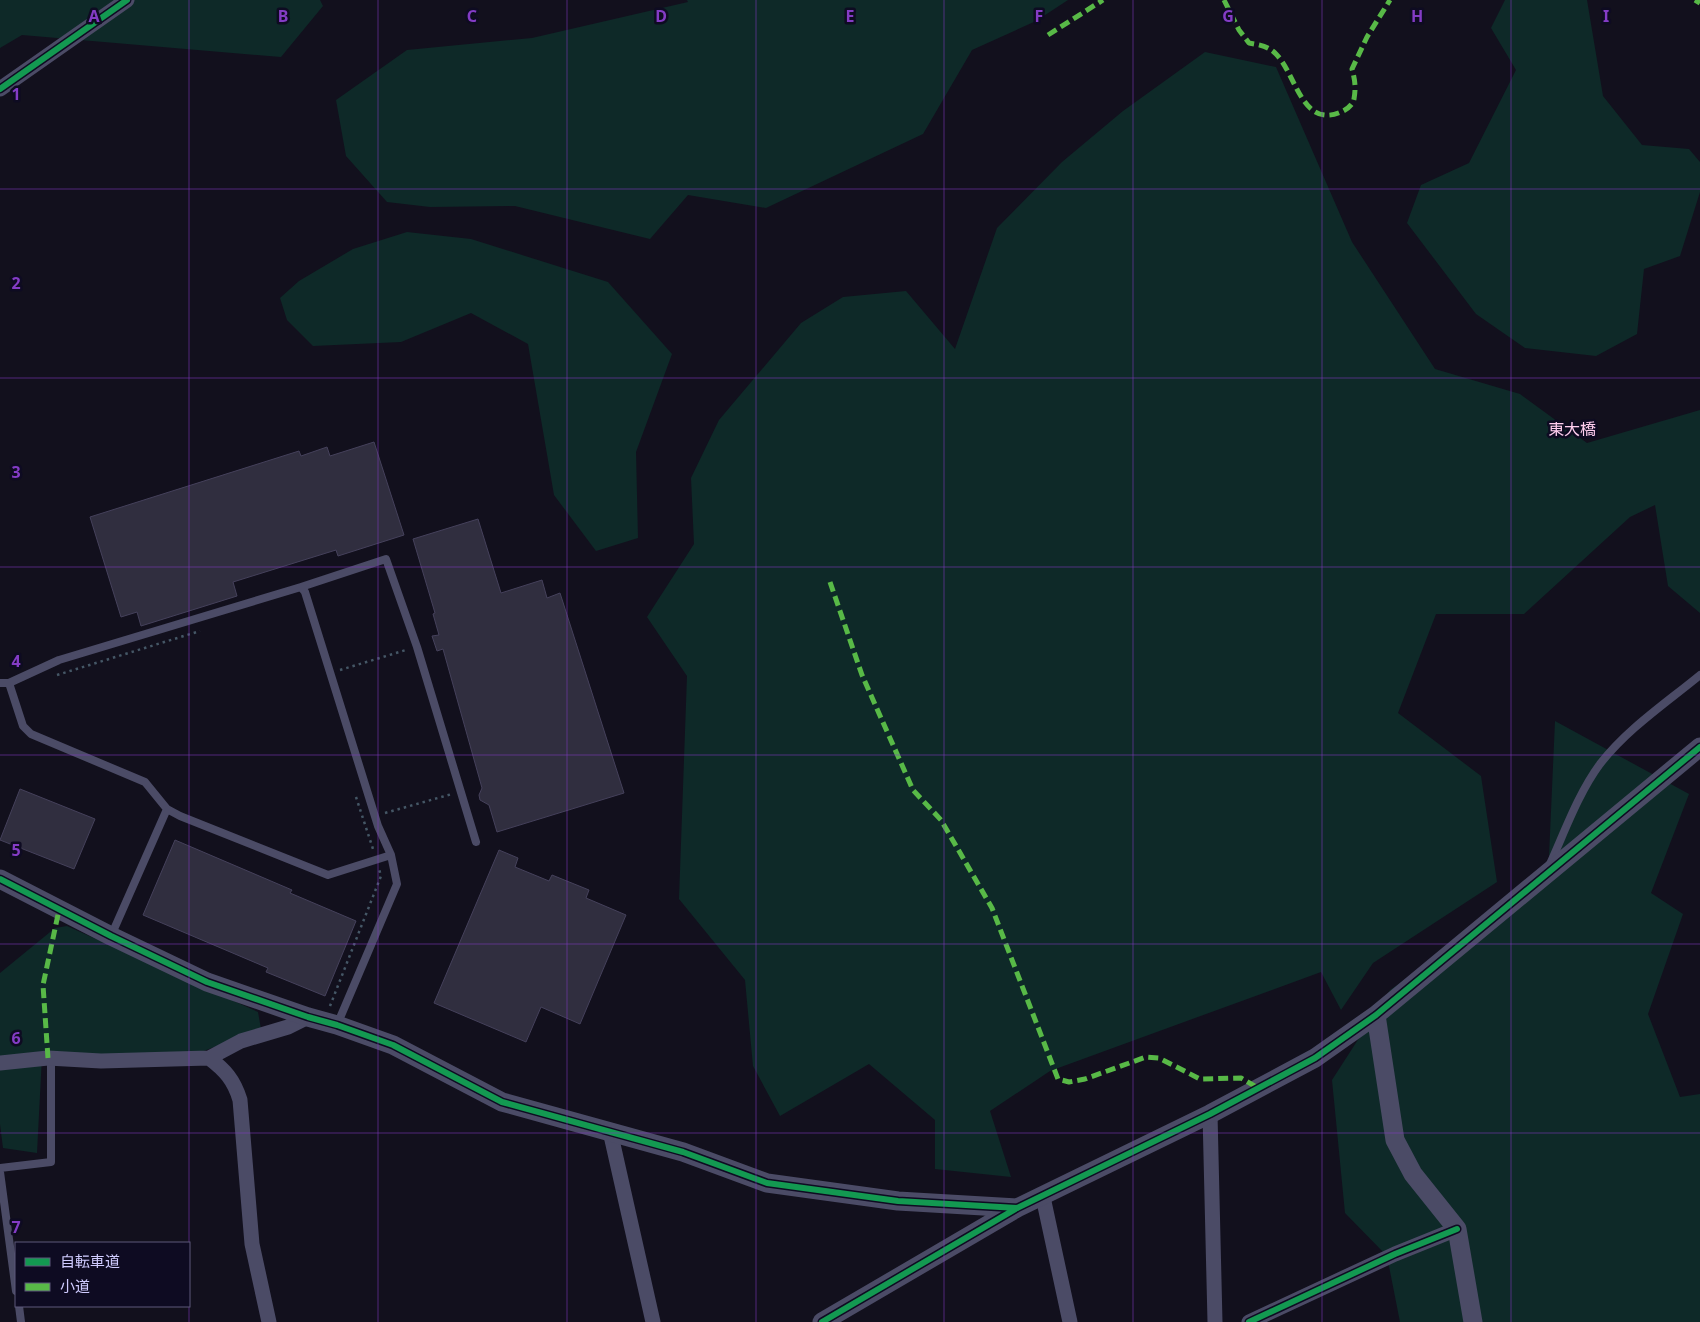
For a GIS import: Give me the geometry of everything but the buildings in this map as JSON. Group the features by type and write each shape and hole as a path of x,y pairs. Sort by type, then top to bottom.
{"street":[{"path":"0,89 127,0"},
{"path":"822,1322 1016,1208 1043,1197 1210,1114 1315,1058 1376,1014 1700,747"},
{"path":"0,878 111,936 207,982 393,1045 502,1102 683,1152 767,1183 898,1201 1016,1208"},
{"path":"1376,1014 1395,1140 1413,1174 1458,1229 1473,1322"},
{"path":"0,1063 51,1058 101,1061 209,1058 241,1041 288,1027 323,1021"},
{"path":"209,1058 230,1076 240,1100 252,1244 269,1322"},
{"path":"1210,1114 1215,1322"},
{"path":"610,1131 653,1322"},
{"path":"1043,1197 1070,1322"},
{"path":"1249,1322 1395,1254 1458,1229"}],"lane":[{"path":"0,683 9,683 59,660 301,587 386,559 417,647 476,842"},
{"path":"301,587 305,592 375,815 391,855 397,884 323,1021"},
{"path":"1545,875 1580,799 1600,765 1624,736 1700,675"},
{"path":"9,683 23,726 31,734 145,782 167,809 328,875 391,855"},
{"path":"111,936 167,809"},
{"path":"15,1283 0,1170 51,1162 51,1058"},
{"path":"19,1307 21,1322"}],"path":[{"path":"50,676 202,630"},
{"path":"330,672 417,647"},
{"path":"323,1021 381,876 354,791"},
{"path":"362,820 461,792"}],"green space":[{"path":"0,0 320,0 323,6 281,57 22,35 0,48"},
{"path":"687,0 1068,0 1036,21 972,50 923,134 766,208 688,195 650,239 515,206 430,207 387,202 346,156 336,100 407,50 532,38 688,2"},
{"path":"1505,0 1587,0 1603,96 1642,145 1689,149 1700,162 1700,192 1680,256 1644,269 1637,334 1596,356 1525,348 1476,314 1407,223 1421,185 1469,163 1516,70 1491,28"},
{"path":"1205,52 1276,67 1352,242 1435,369 1520,394 1587,443 1700,410 1700,613 1668,586 1655,505 1630,517 1524,614 1436,614 1398,713 1481,776 1497,882 1373,963 1341,1010 1321,972 1050,1071 990,1111 1011,1177 935,1169 935,1120 869,1064 780,1116 753,1066 745,980 679,899 687,676 647,617 694,544 691,478 719,420 801,323 843,297 906,291 955,349 997,228 1062,162 1123,111"},
{"path":"407,232 471,239 608,282 672,354 636,452 638,538 596,551 554,495 528,344 471,313 401,342 313,346 287,320 280,298 299,281 353,249"},
{"path":"1555,721 1689,794 1651,893 1683,914 1648,1014 1680,1097 1700,1094 1700,1322 1400,1322 1387,1256 1345,1213 1332,1080 1390,990 1548,879"},
{"path":"67,926 258,1012 261,1029 188,1057 42,1056 37,1153 3,1148 0,1124 0,973 55,928"}],"marked path":[{"path":"1048,35 1103,0"},
{"path":"1224,0 1239,30 1249,43 1260,45 1273,51 1283,63 1301,97 1317,113 1328,115 1343,111 1352,103 1355,87 1352,69 1367,37 1390,0"},
{"path":"1695,0 1700,3"},
{"path":"830,582 862,675 913,790 941,820 992,908 1058,1079 1069,1082 1085,1079 1146,1057 1159,1058 1200,1079 1241,1078 1258,1088"},
{"path":"48,1058 43,985 59,910"}],"cycle path":[{"path":"0,89 127,0"},
{"path":"822,1322 1017,1208 1210,1114 1315,1058 1376,1015 1700,747"},
{"path":"0,879 111,936 207,982 393,1045 502,1102 683,1152 767,1183 898,1201 1017,1208"},
{"path":"1249,1322 1395,1254 1457,1229"}],"district":[{"name":"東大橋","path":"1572,429"}]}
